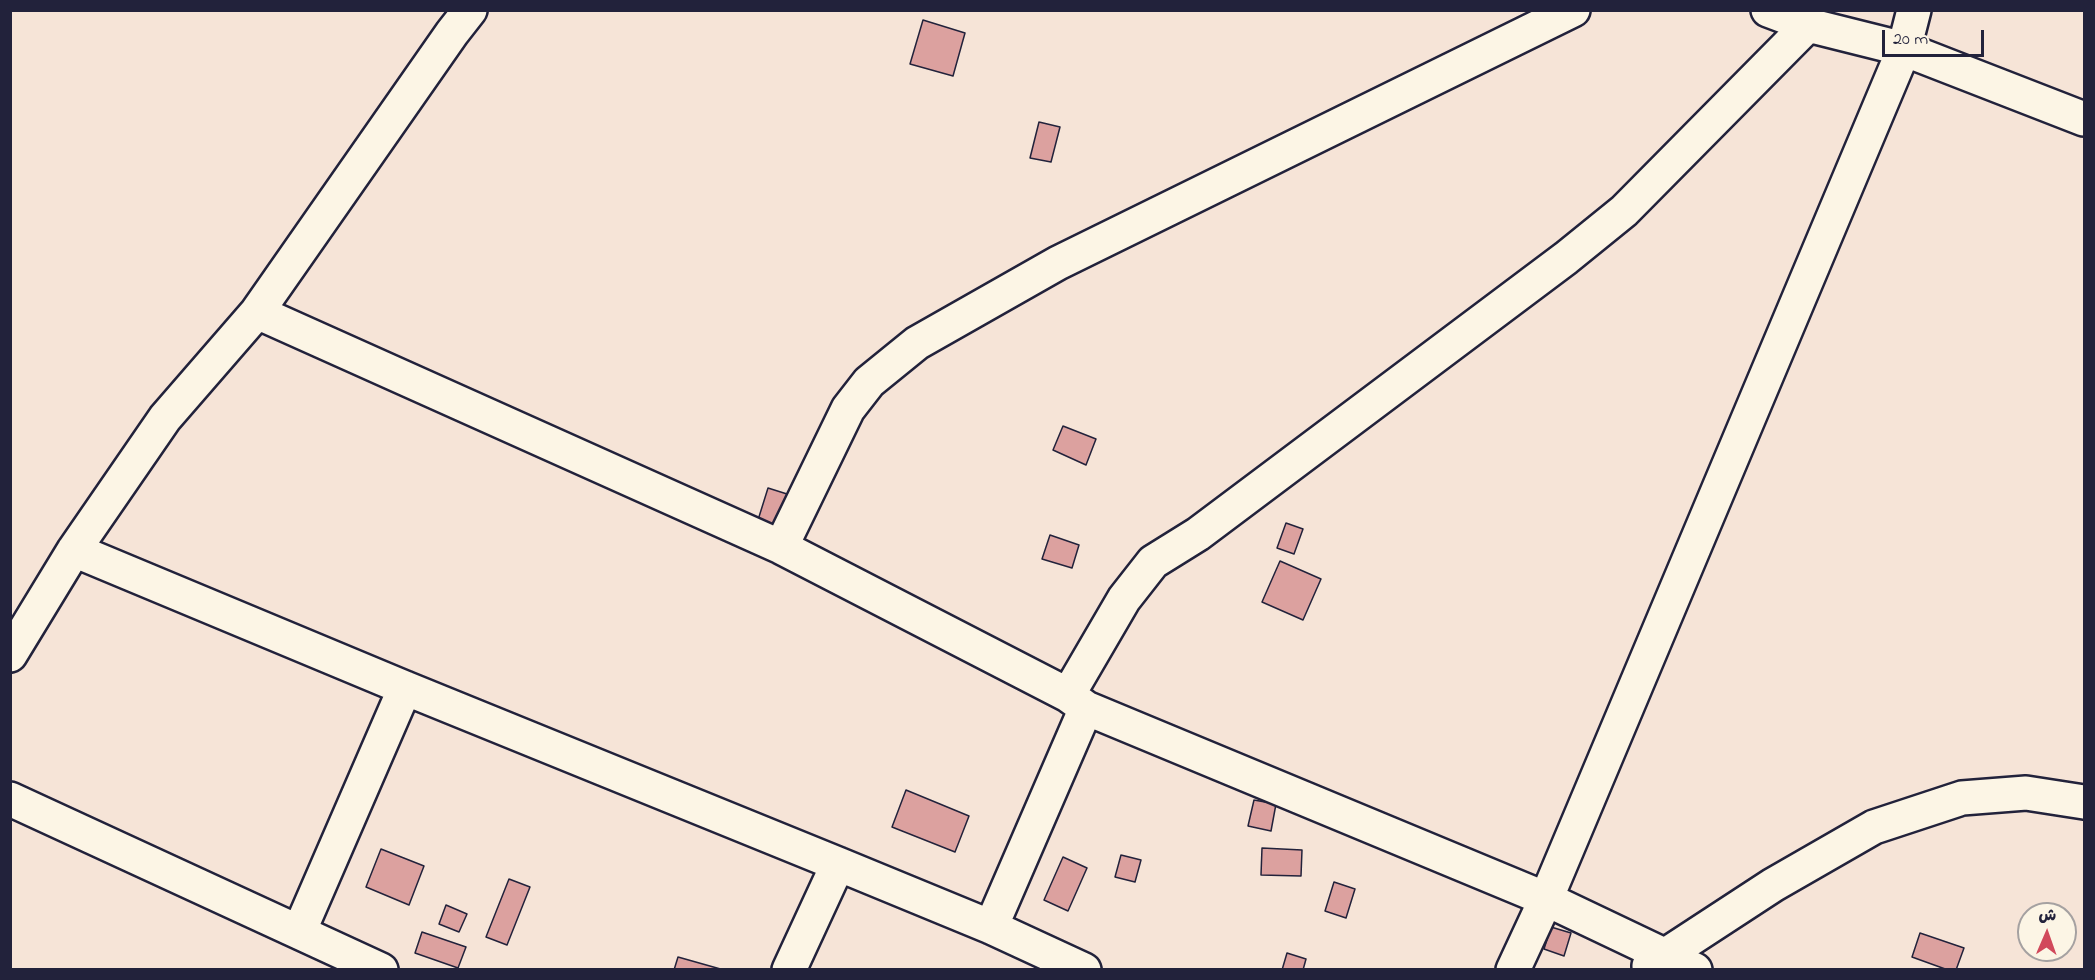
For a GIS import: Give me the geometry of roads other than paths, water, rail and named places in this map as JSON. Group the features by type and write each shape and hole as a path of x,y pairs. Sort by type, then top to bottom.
{"street":[{"path":"10,655 74,550 165,418 257,312 470,10"},
{"path":"781,548 848,409 869,382 917,343 1058,263 1573,10"},
{"path":"1768,10 1808,25 1904,50 2085,119"},
{"path":"1513,969 1546,899 1904,50 1914,10"},
{"path":"991,927 1077,701 1124,599 1153,562 1198,534 1599,231 1624,210 1808,25"},
{"path":"257,312 781,548 1077,701 1546,899 1653,963 1695,969"},
{"path":"74,550 991,927 1084,969"},
{"path":"299,932 405,688"},
{"path":"1653,963 1773,885 1874,827 1962,798 2026,793 2085,802"},
{"path":"10,799 381,969"},
{"path":"789,969 838,864"}]}
